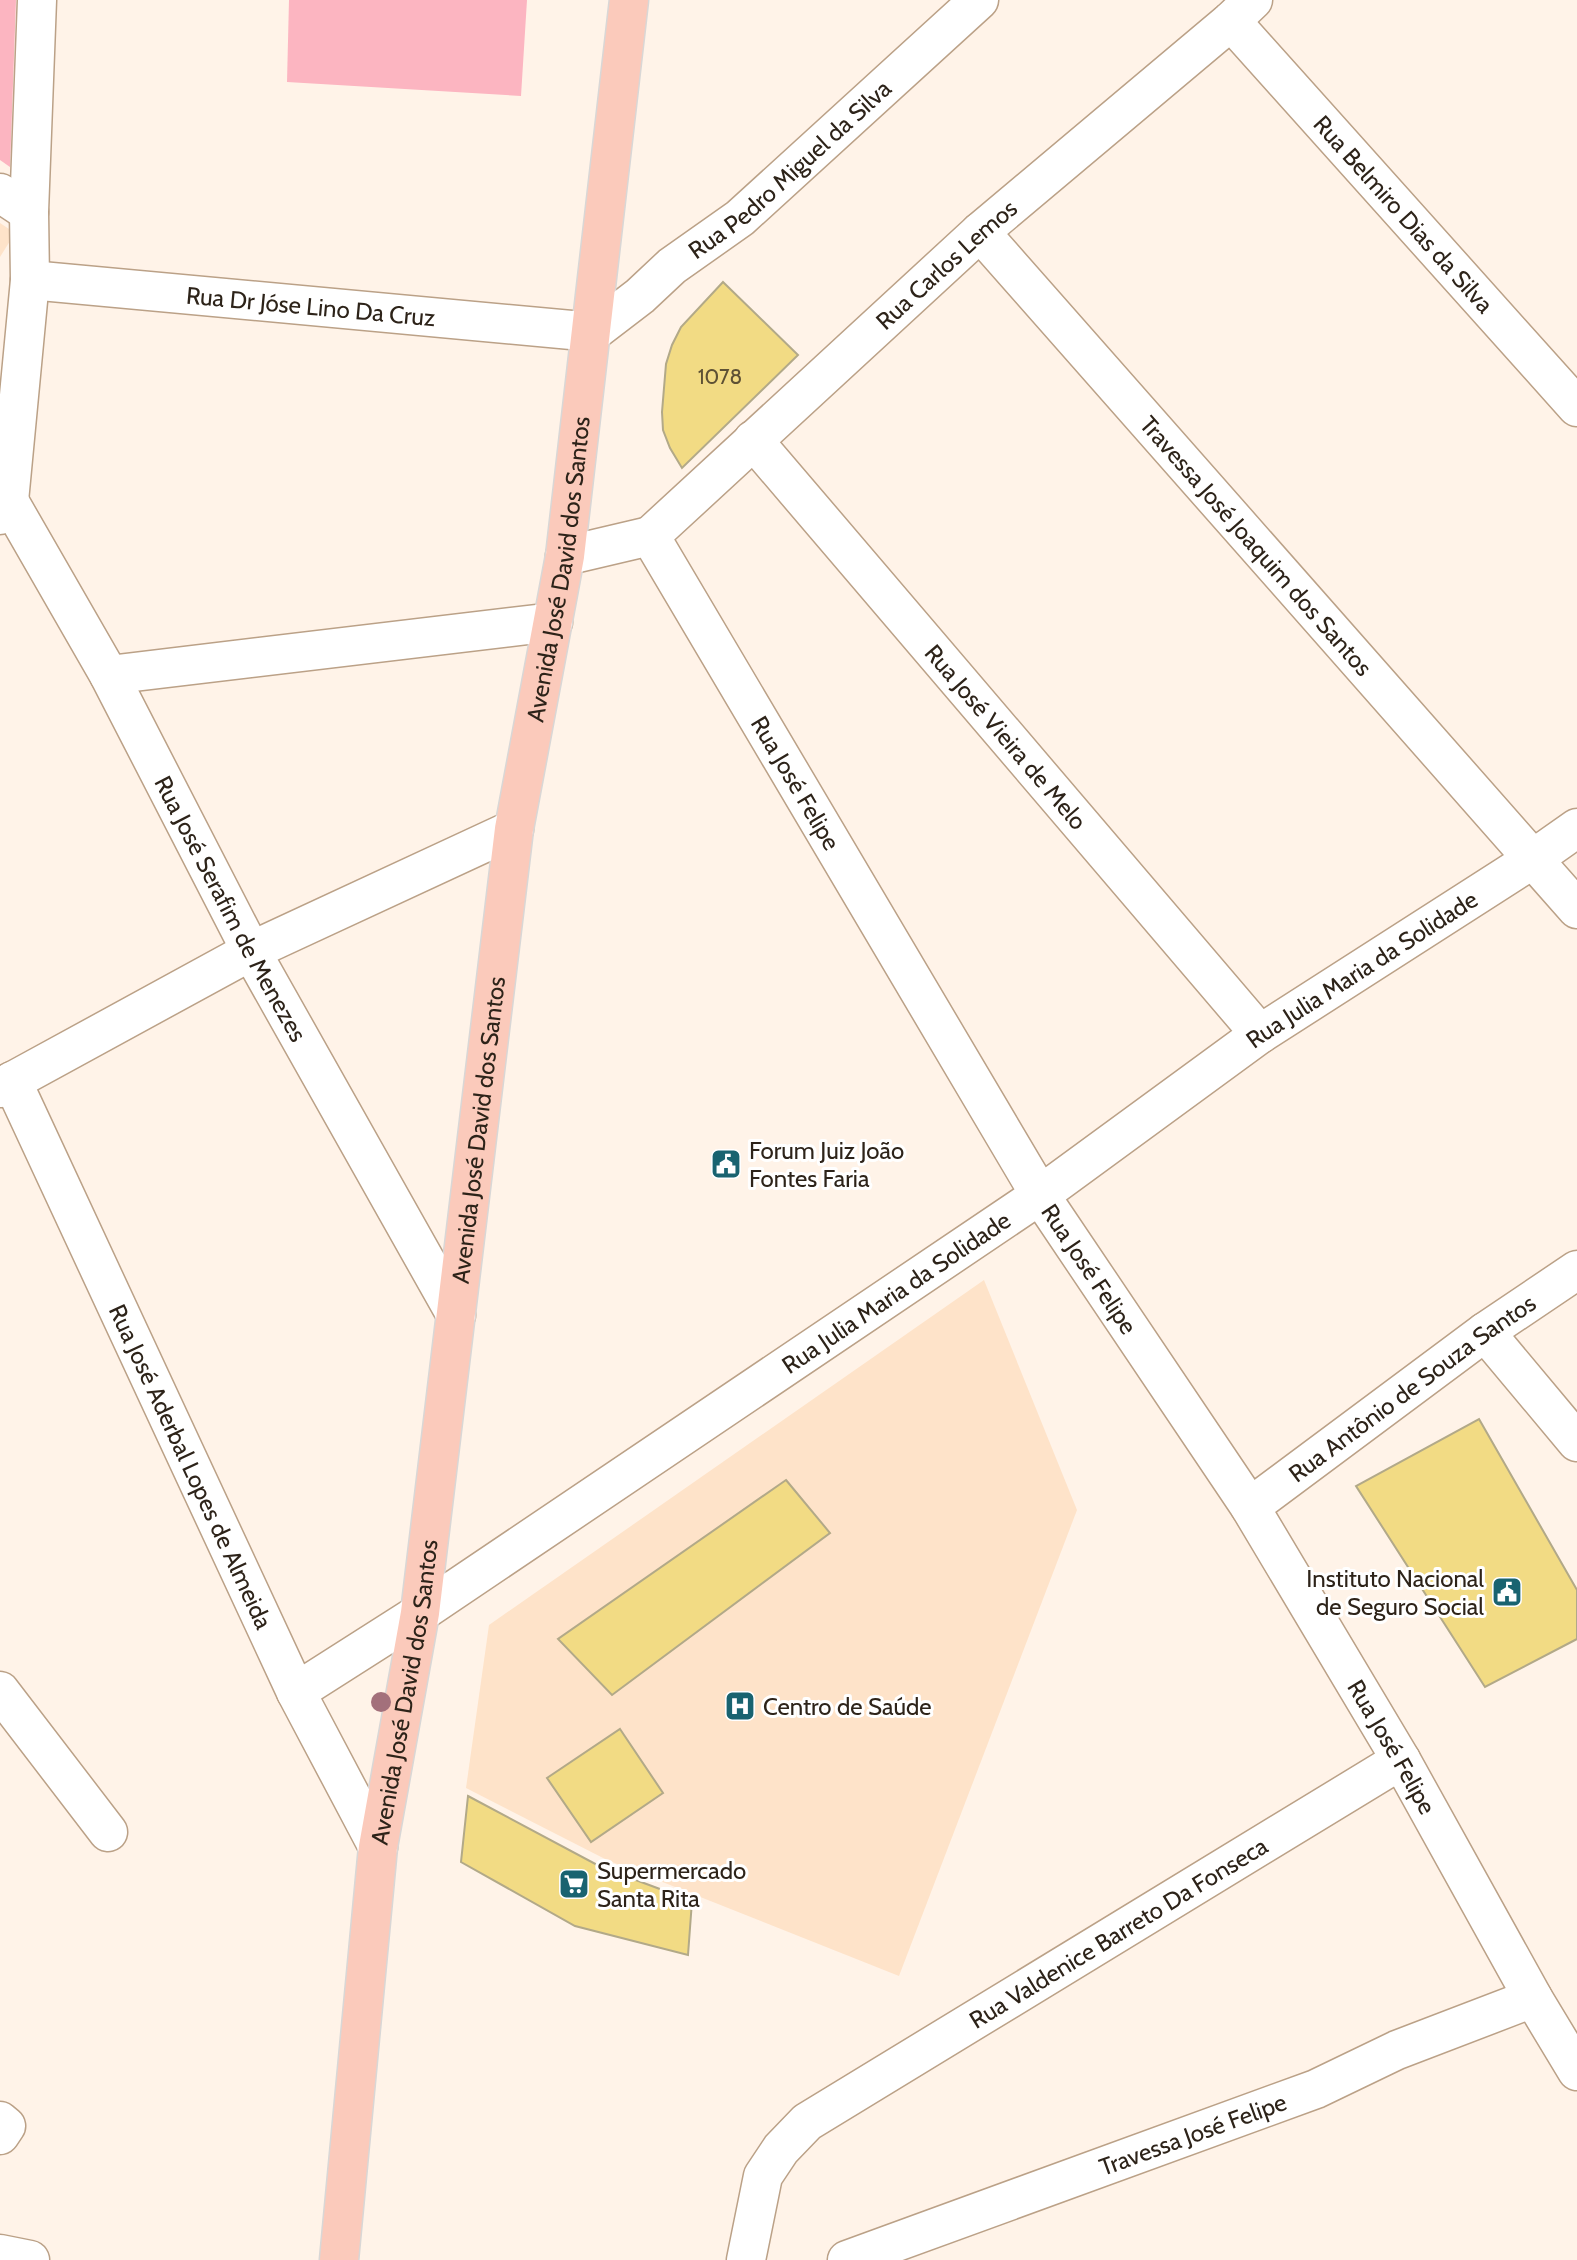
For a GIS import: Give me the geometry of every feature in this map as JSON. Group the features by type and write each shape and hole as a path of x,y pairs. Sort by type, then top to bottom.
{"main road":[{"name":"Avenida José David dos Santos","path":"339,2260 378,1847 420,1613 514,829 565,556 593,332 629,0"}],"street":[{"path":"4,508 30,280 15,203 37,0"},
{"name":"Rua Pedro Miguel da Silva","path":"593,332 672,266 740,218 979,0"},
{"name":"Rua Carlos Lemos","path":"650,536 980,232 1242,10"},
{"name":"Rua Belmiro Dias da Silva","path":"1242,10 1577,407"},
{"name":"Travessa José Joaquim dos Santos","path":"980,232 1577,909"},
{"name":"Rua Dr Jóse Lino Da Cruz","path":"30,280 593,332"},
{"name":"Rua José Vieira de Melo","path":"753,440 1260,1034"},
{"name":"Rua José Serafim de Menezes","path":"4,508 109,675 251,951 456,1315"},
{"path":"565,556 650,536"},
{"name":"Rua José Felipe","path":"650,536 1040,1195 1250,1507 1401,1760 1533,1998 1577,2071"},
{"path":"109,675 553,622"},
{"name":"Rua Julia Maria da Solidade","path":"296,1692 420,1613 1040,1195 1260,1034 1577,828"},
{"path":"6,1085 251,951 514,829"},
{"name":"Rua José Aderbal Lopes de Almeida","path":"6,1085 296,1692 378,1847"},
{"name":"Rua Antônio de Souza Santos","path":"1250,1507 1485,1332 1577,1270"},
{"path":"1485,1332 1577,1441"},
{"path":"0,1691 108,1832"},
{"name":"Rua Valdenice Barreto Da Fonseca","path":"746,2260 763,2176 781,2149 807,2122 1401,1760"},
{"name":"Travessa José Felipe","path":"847,2260 1316,2089 1397,2050 1533,1998"},
{"path":"0,2121 6,2126 0,2135"},
{"path":"0,2253 30,2260"}],"shaded area":[{"path":"0,0 16,0 10,167 0,160"},
{"path":"289,0 527,0 521,96 287,82"},
{"path":"0,223 15,233 0,257"},
{"name":"Centro de Saúde","path":"984,1280 1077,1510 899,1976 607,1860 466,1788 489,1625"}],"building":[{"path":"723,282 798,355 682,468 663,430 666,364 681,327"},
{"path":"1479,1419 1577,1590 1577,1639 1485,1687 1356,1486"},
{"path":"786,1480 830,1533 612,1695 558,1639"},
{"path":"620,1729 663,1793 591,1842 547,1778"},
{"name":"Supermercado Santa Rita","path":"468,1796 601,1867 692,1901 688,1955 575,1926 461,1862"}],"place":[{"name":"Forum Juiz João Fontes Faria","path":"726,1164"},
{"name":"Instituto Nacional de Seguro Social","path":"1507,1592"},
{"name":"Centro de Saúde","path":"740,1706"},
{"name":"Supermercado Santa Rita","path":"574,1884"}]}
